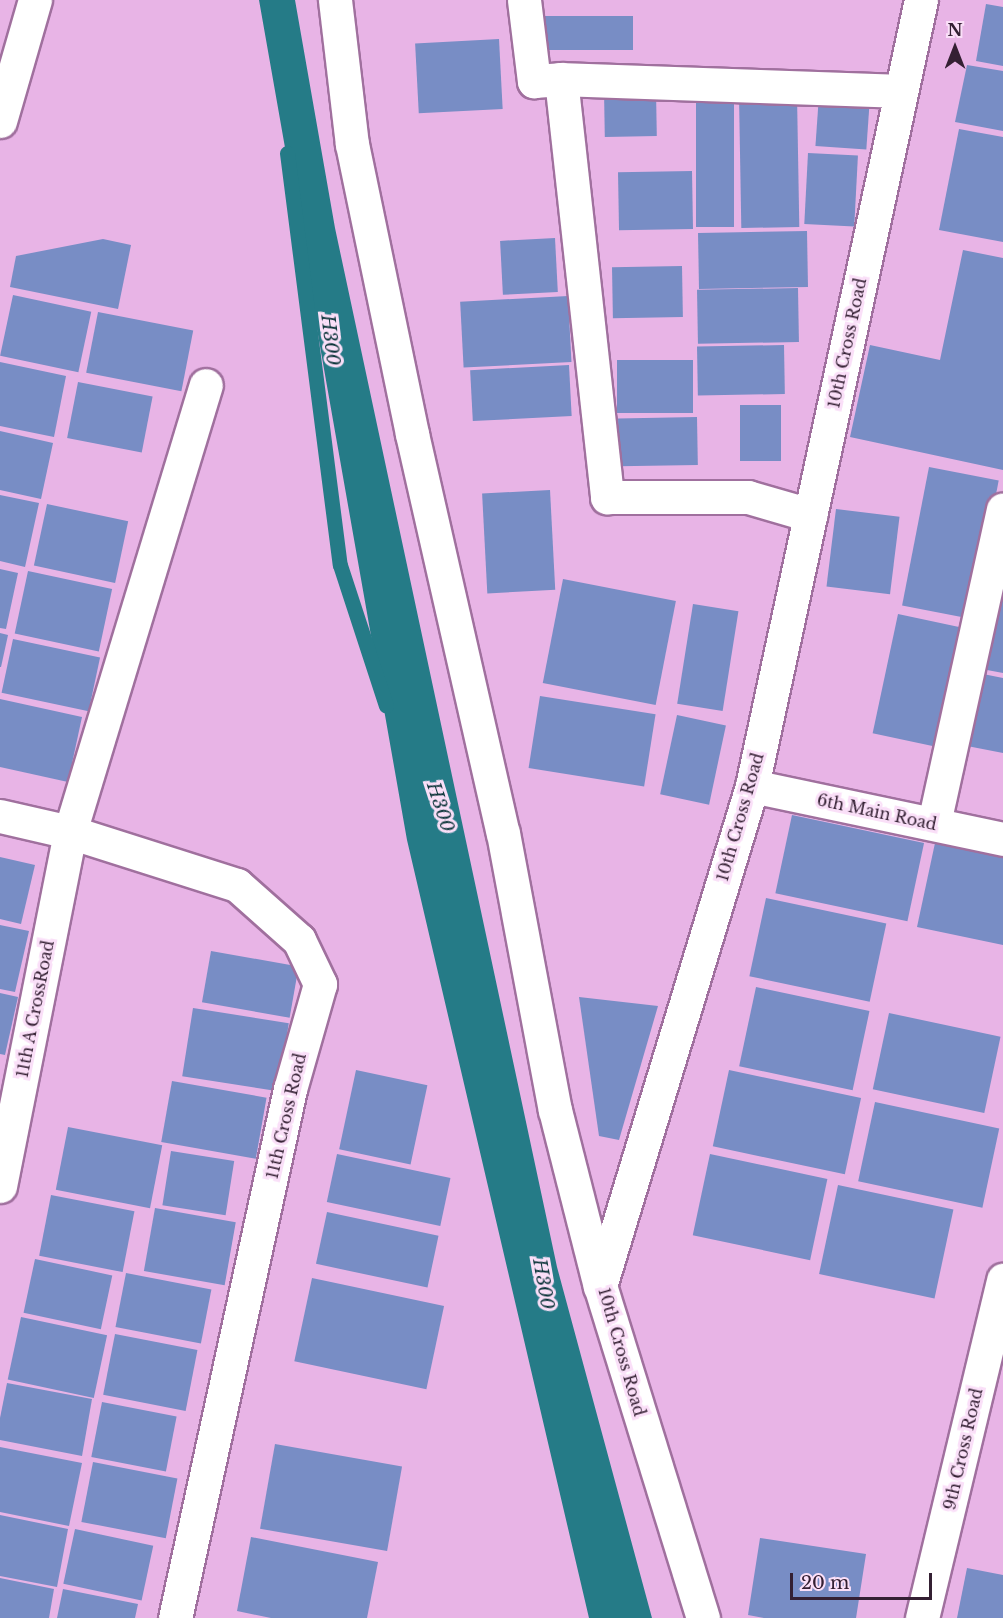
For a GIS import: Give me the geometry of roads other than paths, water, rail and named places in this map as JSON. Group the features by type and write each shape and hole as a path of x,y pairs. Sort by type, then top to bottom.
{"street":[{"path":"0,121 35,0"},
{"path":"335,0 352,144 412,434 503,833 555,1110 600,1286"},
{"path":"524,0 534,81 561,79 901,92"},
{"name":"10th Cross Road","path":"703,1618 600,1286 752,786 921,0"},
{"path":"561,79 607,497 748,497 810,514"},
{"name":"11th A CrossRoad","path":"0,1186 70,832 206,385"},
{"path":"934,823 1003,509"},
{"name":"6th Main Road","path":"752,786 1003,839"},
{"name":"11th Cross Road","path":"0,816 70,832 237,885 299,940 320,984 290,1089 175,1618"},
{"name":"9th Cross Road","path":"922,1618 1003,1280"}],"water":[{"path":"259,0 295,0 335,228 557,1267 652,1618 589,1618 407,840"}],"waterway":[{"name":"H300","path":"287,153 340,565 386,706"}]}
